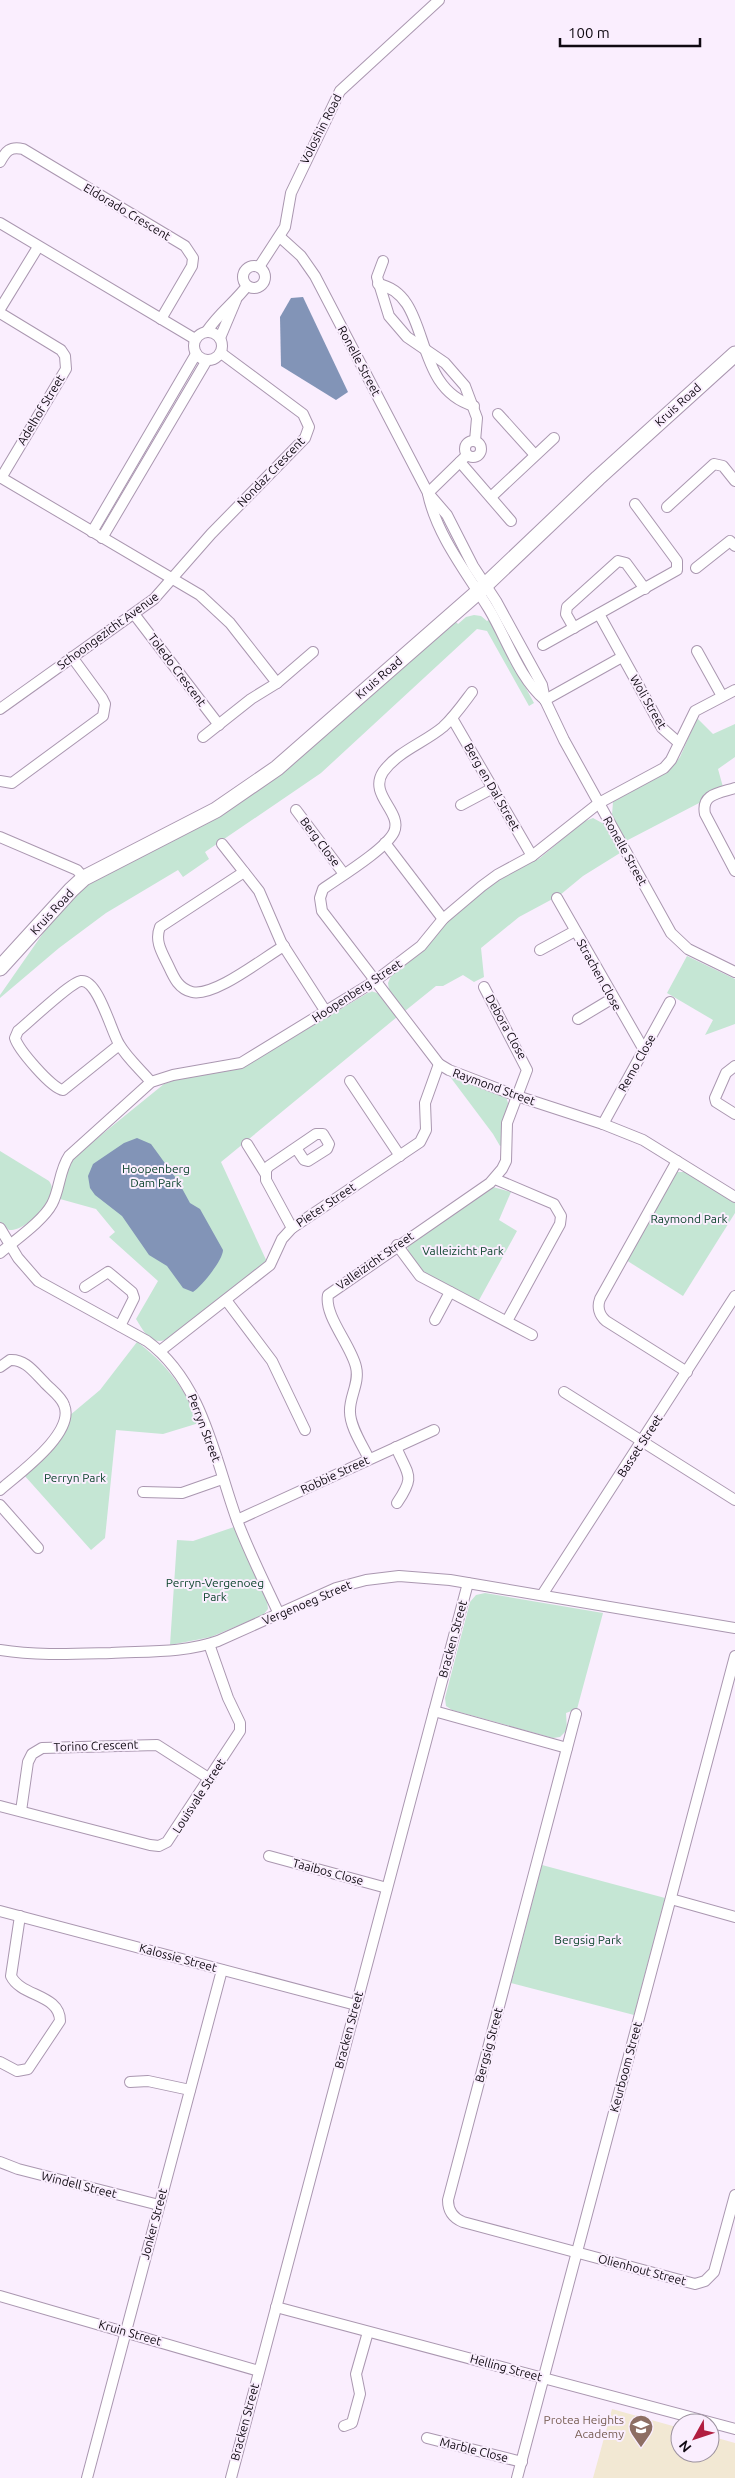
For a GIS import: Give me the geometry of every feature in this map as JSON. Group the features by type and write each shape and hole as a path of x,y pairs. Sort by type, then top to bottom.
{"street":[{"name":"Voloshin Road","path":"280,237 288,220 291,193 340,91 439,0"},
{"name":"Eldorado Crescent","path":"0,162 8,150 14,147 23,149 184,246 193,258 192,266 161,319"},
{"path":"0,223 195,339"},
{"path":"260,267 280,237"},
{"name":"Ronelle Street","path":"280,237 294,248 312,271 428,493 431,509 482,588 533,690 545,700 598,803 674,938 688,950 735,972"},
{"path":"0,309 38,247"},
{"path":"383,260 378,271 378,284 385,307 397,326 413,343 445,363 455,373 471,398 477,418 475,442 470,442 466,445 463,458 428,493"},
{"path":"252,266 260,267 266,276 262,285 256,288 247,286 243,278 245,271 252,266"},
{"path":"378,284 394,289 407,305 415,320 424,349 444,388 458,400 474,406"},
{"path":"220,338 236,300 247,286"},
{"path":"207,331 223,309 236,300"},
{"name":"Adelhof Street","path":"0,313 60,350 66,363 66,369 0,478"},
{"path":"207,331 214,333 220,338 222,345 221,353 216,358 207,360 196,354 193,348 195,339 201,333 207,331"},
{"name":"Nondaz Crescent","path":"171,579 210,534 305,438 308,432 309,427 303,414 221,353"},
{"path":"97,535 196,354"},
{"name":"Kruis Road","path":"0,968 84,878 206,816 245,792 287,759 482,588 598,478 735,354"},
{"path":"97,535 207,360"},
{"path":"498,414 535,455"},
{"path":"491,497 554,438"},
{"path":"463,458 491,497 512,521"},
{"path":"667,507 714,464 723,466 735,481"},
{"name":"Schoongezicht Avenue","path":"0,478 171,579 154,599 0,709"},
{"path":"544,645 675,572 678,566 635,504"},
{"path":"696,568 733,541"},
{"path":"574,628 566,614 567,607 618,562 626,563 645,589"},
{"path":"171,579 209,602 230,623 277,683"},
{"name":"Toledo Crescent","path":"134,614 219,726"},
{"name":"Woli Street","path":"599,614 662,728 679,743"},
{"path":"697,651 722,696"},
{"path":"203,737 251,699 277,683 314,652"},
{"path":"0,781 12,782 19,778 103,716 105,704 102,698 72,657"},
{"path":"545,700 622,657"},
{"name":"Hoopenberg Street","path":"4,1246 48,1210 54,1200 64,1166 70,1156 152,1082 173,1075 241,1064 376,981 421,946 443,919 497,875 532,856 598,803 664,768 695,711 735,690"},
{"path":"344,874 385,843 394,833 395,822 379,789 381,776 401,754 436,732 452,718 472,692"},
{"name":"Berg en Dal Street","path":"452,718 532,856"},
{"path":"461,805 493,788"},
{"path":"735,788 710,796 704,803 704,808 705,814 735,871"},
{"name":"Berg Close","path":"296,810 344,874"},
{"path":"0,837 77,870 84,878"},
{"path":"385,843 443,919"},
{"path":"222,844 262,896 284,946 326,1012"},
{"path":"244,872 160,927 159,946 175,980 192,992 208,991 284,946"},
{"name":"Raymond Street","path":"344,874 323,889 320,898 322,911 439,1064 449,1070 517,1096 603,1124 643,1140 735,1197"},
{"name":"Strachen Close","path":"557,898 644,1050"},
{"path":"540,950 575,931"},
{"path":"119,1045 63,1090 54,1087 19,1046 15,1038 22,1028 72,985 85,981 93,986 119,1045 152,1082"},
{"name":"Debora Close","path":"484,987 526,1066 526,1073 517,1096"},
{"path":"578,1019 613,998"},
{"name":"Remo Close","path":"603,1124 670,1002"},
{"name":"Pieter Street","path":"160,1351 270,1265 282,1239 292,1228 420,1142 426,1130 425,1103 439,1064"},
{"path":"735,1066 726,1073 715,1098 716,1102 735,1114"},
{"path":"350,1081 400,1156"},
{"name":"Valleizicht Street","path":"369,1459 350,1416 350,1404 357,1377 356,1367 329,1308 328,1299 330,1291 494,1179 506,1161 507,1123 517,1096"},
{"path":"246,1144 265,1173 266,1180 292,1228"},
{"path":"265,1173 269,1166 296,1148"},
{"path":"677,1160 600,1299 599,1306 600,1313 606,1320 687,1372"},
{"path":"494,1179 554,1204 562,1216 560,1224 507,1321"},
{"name":"Perryn Street","path":"0,1228 4,1246 18,1258 38,1281 120,1326 160,1351 193,1396 237,1520 279,1614"},
{"path":"396,1246 420,1276 532,1335"},
{"path":"85,1287 108,1272 132,1292 134,1298 120,1326"},
{"path":"435,1320 450,1292"},
{"name":"Basset Street","path":"542,1595 735,1296"},
{"path":"226,1300 272,1360 305,1430"},
{"path":"0,1367 10,1360 25,1363 62,1400 66,1413 60,1430 47,1448 0,1490"},
{"path":"564,1392 735,1500"},
{"name":"Robbie Street","path":"237,1520 434,1430"},
{"path":"396,1447 410,1480 409,1486 397,1503"},
{"path":"143,1492 182,1493 222,1479"},
{"path":"0,1504 38,1548"},
{"name":"Vergenoeg Street","path":"0,1650 28,1654 172,1651 209,1644 336,1588 366,1580 416,1577 468,1582 735,1628"},
{"name":"Bracken Street","path":"231,2478 468,1582"},
{"name":"Louisvale Street","path":"0,1806 150,1845 159,1846 167,1842 173,1836 238,1738 240,1728 209,1644"},
{"name":"Keurboom Street","path":"517,2478 735,1656"},
{"path":"434,1711 567,1748"},
{"name":"Bergsig Street","path":"576,1714 448,2200 450,2212 459,2221 577,2252"},
{"name":"Torino Crescent","path":"21,1811 28,1762 32,1754 42,1748 157,1745 210,1779"},
{"name":"Taaibos Close","path":"269,1856 387,1888"},
{"path":"671,1899 735,1917"},
{"name":"Kalossie Street","path":"0,1910 356,2005"},
{"path":"0,2062 17,2071 28,2069 60,2021 60,2014 56,2006 17,1984 11,1976 20,1916"},
{"name":"Jonker Street","path":"87,2478 222,1970"},
{"path":"130,2082 148,2081 190,2090"},
{"name":"Windell Street","path":"0,2162 18,2169 159,2205"},
{"name":"Olienhout Street","path":"577,2252 690,2283 700,2283 708,2279 716,2268 735,2195"},
{"name":"Kruin Street","path":"0,2296 259,2371"},
{"name":"Helling Street","path":"276,2307 735,2429"},
{"path":"344,2426 352,2423 360,2394 356,2374 368,2332"},
{"name":"Marble Close","path":"427,2438 522,2462"}],"shaded area":[{"name":"Protea Heights Academy","path":"612,2409 670,2425 670,2463 720,2463 720,2439 735,2443 735,2478 593,2478"}],"green space":[{"path":"481,616 487,621 489,620 534,703 529,706 487,631 477,629 321,773 205,852 209,859 183,877 178,870 106,913 59,948 0,998 0,995 55,916 89,883 201,824 456,622 458,624 466,617"},
{"path":"697,718 713,734 735,724 735,757 718,769 723,787 701,802 626,841 612,815 613,802 673,766 680,757"},
{"path":"593,818 604,824 620,853 583,876 560,895 519,917 481,948 484,977 474,982 463,975 443,986 436,986 405,1011 389,990 388,983 391,976 421,953 445,923 495,881 540,858 583,822"},
{"path":"687,956 735,979 735,1024 705,1035 713,1020 667,993"},
{"name":"Hoopenberg Dam Park","path":"371,991 380,994 397,1017 221,1162 267,1262 165,1340 160,1341 151,1338 144,1332 136,1319 158,1281 109,1237 115,1232 96,1209 60,1199 68,1168 74,1157 164,1084 174,1080 245,1066"},
{"path":"448,1074 506,1097 508,1103 504,1144 500,1146"},
{"path":"0,1151 49,1181 52,1188 51,1197 40,1213 24,1226 16,1229 9,1230 0,1223"},
{"name":"Raymond Park","path":"677,1172 685,1172 735,1203 735,1213 683,1296 626,1260"},
{"name":"Valleizicht Park","path":"493,1187 511,1192 499,1220 517,1231 478,1302 446,1286 423,1271 414,1262 409,1253 408,1244"},
{"name":"Perryn Park","path":"137,1342 157,1359 174,1378 188,1400 199,1423 163,1434 116,1430 105,1538 91,1550 24,1475 69,1416 100,1390"},
{"name":"Perryn-Vergenoeg Park","path":"234,1527 267,1601 268,1609 263,1615 211,1637 170,1645 177,1540 193,1541"},
{"path":"485,1593 603,1613 577,1709 566,1713 567,1730 560,1737 553,1738 452,1710 446,1706 445,1698 470,1602 476,1595"},
{"name":"Bergsig Park","path":"542,1865 665,1898 634,2015 511,1983"}],"water":[{"path":"303,297 348,392 336,400 281,366 280,317 291,298"},
{"path":"137,1138 151,1144 178,1181 190,1203 200,1209 223,1250 220,1260 193,1292 183,1288 167,1266 149,1255 122,1216 95,1195 90,1188 88,1176 93,1164 124,1143"}],"place":[{"name":"Protea Heights Academy","path":"641,2448"}]}
